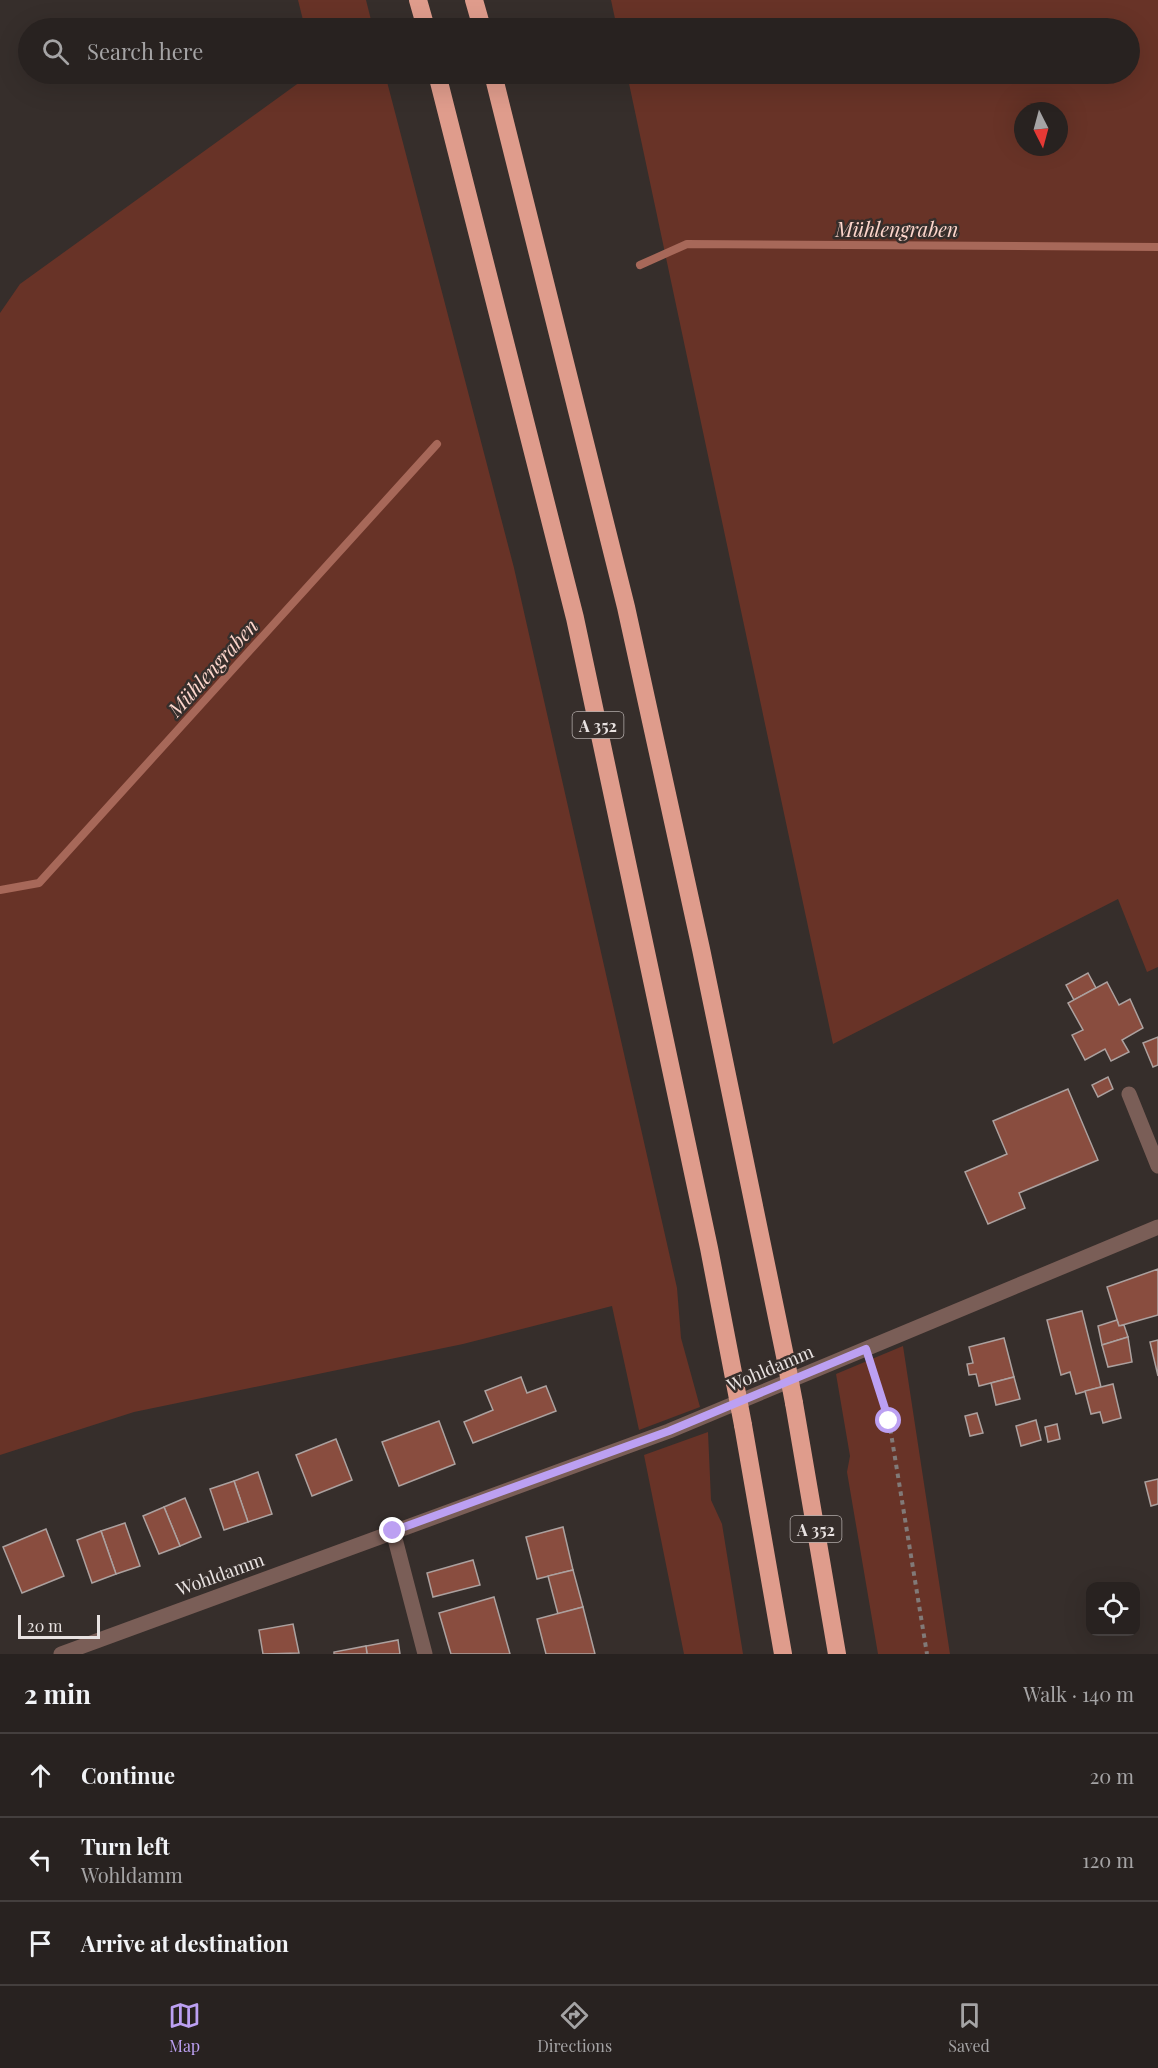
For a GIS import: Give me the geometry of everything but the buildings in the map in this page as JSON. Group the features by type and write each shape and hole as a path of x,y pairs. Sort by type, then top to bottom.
{"highway":[{"path":"418,0 423,18"},
{"path":"474,0 479,18"},
{"name":"A 352","path":"440,84 575,618 709,1248 744,1425 783,1654"},
{"name":"A 352","path":"495,84 626,608 701,950 786,1362 837,1654"}],"street":[{"path":"1129,1094 1158,1166"},
{"name":"Wohldamm","path":"61,1654 669,1431 1158,1227"},
{"path":"393,1531 425,1654"}],"path":[{"path":"866,1349 889,1421 927,1654"}],"shaded area":[{"path":"298,0 366,0 370,18 302,18"},
{"path":"611,0 1158,0 1158,967 1147,972 1118,899 833,1044 629,84 1140,84 1140,18 615,18"},
{"path":"297,84 388,84 514,568 677,1288 681,1338 700,1407 639,1430 612,1306 463,1344 134,1412 0,1455 0,313 20,284"},
{"path":"903,1346 950,1654 878,1654 847,1472 850,1456 836,1374"},
{"path":"708,1432 711,1500 722,1524 743,1654 684,1654 644,1455"}],"waterway":[{"name":"Mühlengraben","path":"640,265 687,244 1158,247"},
{"name":"Mühlengraben","path":"0,890 39,883 437,444"}],"route":[{"path":"393,1531 669,1431 866,1349 889,1421"}]}
